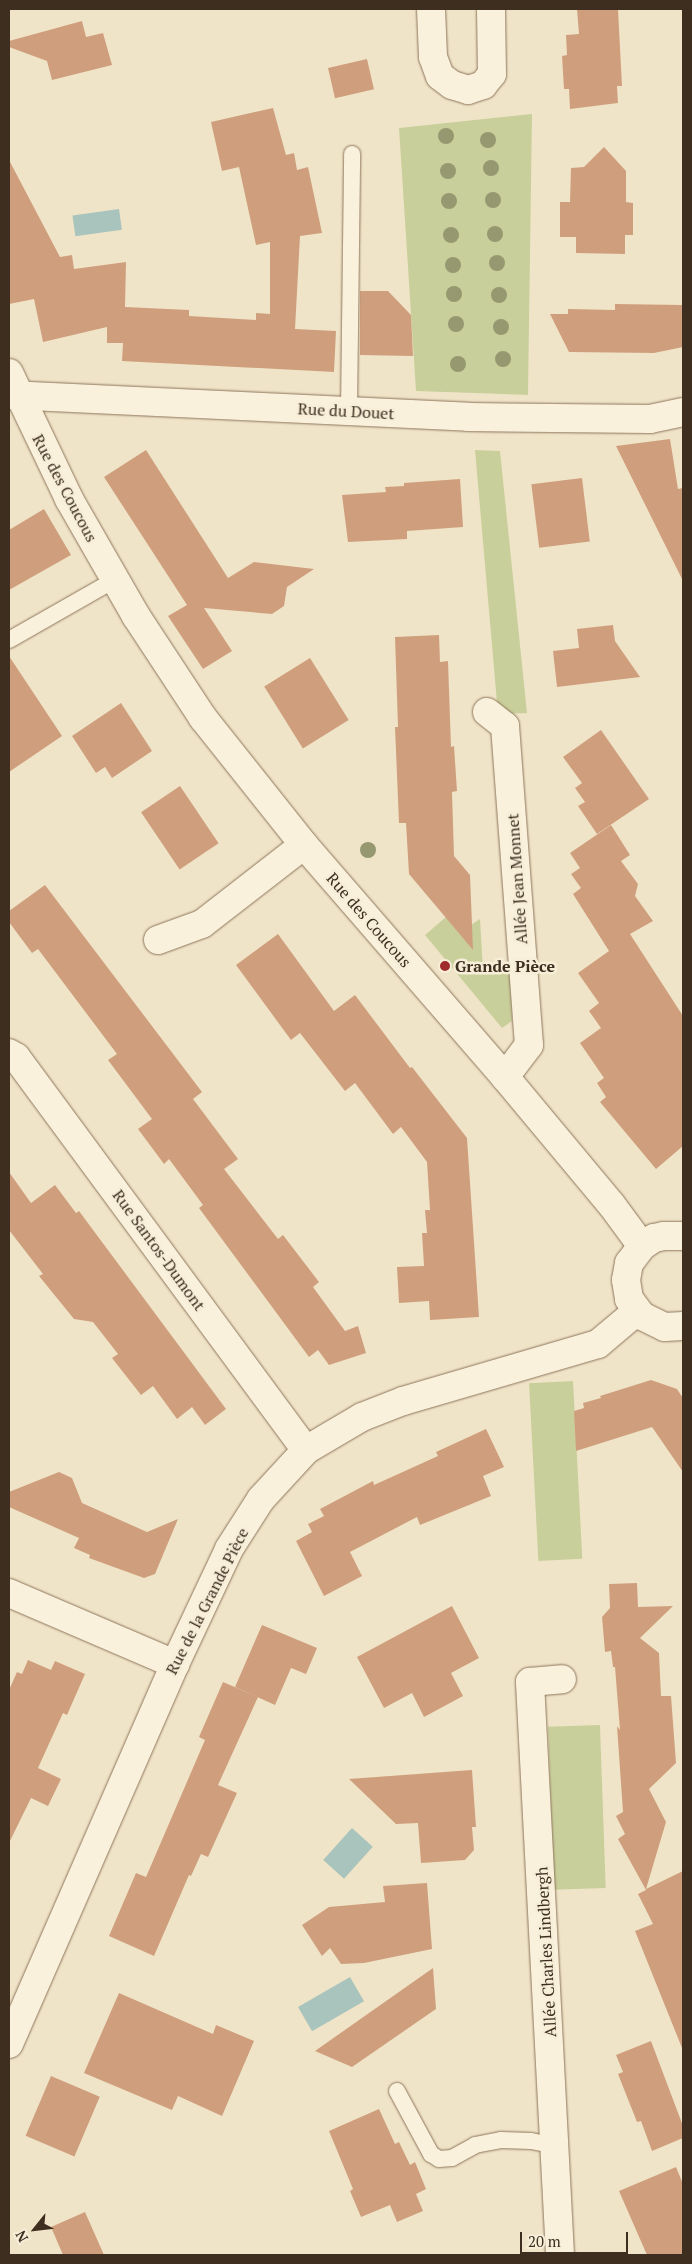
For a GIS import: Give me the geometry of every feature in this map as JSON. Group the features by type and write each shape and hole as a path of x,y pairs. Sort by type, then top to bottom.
{"street":[{"path":"431,9 433,57 440,76 452,85 468,90 483,85 492,74 491,9"},
{"name":"Rue du Douet","path":"12,387 349,411 468,417 650,419 683,412"},
{"name":"Rue des Coucous","path":"12,387 55,475 114,580 203,718 304,845 505,1077 611,1204 642,1246"},
{"name":"Allée Jean Monnet","path":"487,712 505,726 530,1045 505,1077"},
{"path":"158,940 202,924 304,845"},
{"name":"Rue Santos-Dumont","path":"9,1053 16,1057 306,1450"},
{"path":"683,1236 654,1238 642,1246 629,1263 626,1280 629,1299 650,1322 659,1325 683,1326"},
{"name":"Rue de la Grande Pièce","path":"9,2044 175,1664 229,1549 261,1499 306,1450 362,1417 404,1401 598,1344 638,1311"},
{"path":"9,1593 175,1664"},
{"name":"Allée Charles Lindbergh","path":"560,2255 556,2146 530,1682 562,1679"}],"lane":[{"path":"349,411 352,154"},
{"path":"9,640 114,580"},
{"path":"397,2091 431,2154 439,2159 452,2158 475,2145 501,2140 530,2140 556,2146"}],"green space":[{"path":"532,114 528,395 416,391 399,128"},
{"path":"475,450 500,451 527,713 498,714"},
{"path":"446,917 459,933 480,919 483,970 510,969 512,1021 502,1028 425,935"},
{"path":"573,1381 582,1559 538,1561 529,1383"},
{"path":"600,1725 606,1888 554,1890 548,1727"}],"water":[{"path":"119,209 122,230 75,236 72,216"},
{"path":"352,1828 373,1847 344,1879 323,1860"},
{"path":"350,1977 364,2001 312,2031 298,2007"}],"building":[{"path":"577,9 618,9 622,86 617,86 618,103 570,109 569,89 564,89 562,56 567,55 566,35 579,34"},
{"path":"82,21 86,37 103,33 112,65 52,80 47,61 9,47 9,41"},
{"path":"367,59 374,89 335,98 328,68"},
{"path":"273,108 286,155 294,153 297,170 308,167 322,233 300,236 295,329 336,331 334,372 122,361 123,343 107,343 107,327 43,342 34,299 9,304 9,160 60,257 72,255 74,269 126,262 125,307 189,310 189,316 256,320 256,313 270,314 270,242 256,245 239,167 222,171 211,122"},
{"path":"604,147 626,171 626,202 633,203 633,235 625,235 625,254 576,253 576,237 560,237 560,202 570,202 571,168 584,167"},
{"path":"360,291 388,291 411,315 413,356 360,355"},
{"path":"615,304 683,305 683,347 654,353 569,352 550,314 568,314 568,309 615,310"},
{"path":"670,439 678,489 683,488 683,581 616,446"},
{"path":"146,450 228,578 254,562 314,569 287,587 284,606 272,614 204,608 232,651 203,669 168,616 187,605 104,477"},
{"path":"582,478 590,542 539,548 531,484"},
{"path":"460,479 463,527 407,531 407,539 348,542 342,495 386,492 385,487 404,486 404,483"},
{"path":"44,509 71,555 9,590 9,530"},
{"path":"613,625 615,641 640,677 557,687 553,651 579,648 577,629"},
{"path":"439,635 440,662 448,661 451,747 454,746 457,791 452,792 454,856 470,875 473,950 409,874 406,823 399,823 395,727 398,727 395,637"},
{"path":"9,656 62,736 9,772"},
{"path":"310,658 349,720 303,749 264,687"},
{"path":"121,703 152,751 112,778 105,767 96,773 72,736"},
{"path":"601,730 649,799 597,834 578,806 585,802 575,788 582,783 563,757"},
{"path":"180,786 219,843 180,869 141,812"},
{"path":"611,825 630,855 621,861 638,884 635,896 653,921 630,934 683,1016 683,1146 656,1169 600,1102 606,1097 597,1083 604,1078 580,1043 601,1028 589,1011 599,1003 578,973 609,951 573,894 581,888 571,874 580,868 570,853"},
{"path":"45,885 202,1092 193,1099 238,1159 224,1169 278,1239 283,1235 319,1282 313,1287 345,1331 358,1326 366,1353 329,1365 318,1350 309,1357 199,1208 203,1205 169,1159 164,1164 138,1129 152,1119 108,1060 117,1054 38,949 32,953 9,922 9,911"},
{"path":"278,934 334,1011 355,995 410,1068 412,1067 467,1138 479,1317 430,1320 429,1301 399,1303 397,1267 424,1266 422,1233 427,1233 425,1210 430,1210 427,1162 401,1127 393,1134 355,1083 345,1091 300,1033 291,1040 236,965"},
{"path":"9,1172 31,1203 55,1185 76,1213 79,1211 226,1409 205,1425 192,1407 177,1419 153,1386 141,1395 112,1358 118,1354 93,1322 74,1319 39,1276 43,1274 9,1230"},
{"path":"651,1380 677,1389 683,1398 683,1472 652,1427 576,1451 574,1411 584,1408 583,1403 601,1398 600,1396"},
{"path":"486,1429 504,1467 483,1476 491,1496 420,1525 417,1517 350,1552 362,1576 324,1596 296,1541 312,1532 308,1524 324,1516 320,1509 373,1481 374,1485 438,1456 436,1452"},
{"path":"59,1472 72,1478 82,1503 147,1532 178,1519 155,1574 144,1578 89,1558 90,1555 74,1548 79,1538 9,1507 9,1492"},
{"path":"637,1583 638,1607 673,1606 640,1638 659,1653 661,1696 671,1696 676,1763 649,1789 666,1822 646,1889 683,1871 682,2048 635,1931 653,1924 638,1894 646,1890 618,1839 625,1834 616,1816 623,1812 617,1726 620,1730 615,1667 613,1667 611,1651 605,1652 602,1617 610,1608 609,1584"},
{"path":"452,1606 479,1658 451,1673 463,1696 424,1717 412,1693 384,1708 357,1657"},
{"path":"262,1625 317,1648 306,1674 291,1668 275,1705 235,1687"},
{"path":"28,1660 51,1670 55,1661 85,1674 67,1715 63,1713 38,1768 61,1779 48,1806 31,1798 9,1843 9,1690 17,1672 22,1674"},
{"path":"223,1682 258,1697 218,1785 237,1793 208,1857 201,1854 191,1876 189,1875 154,1956 109,1936 136,1873 146,1877 205,1740 199,1737"},
{"path":"472,1770 476,1827 472,1827 474,1850 465,1860 421,1863 418,1823 396,1824 349,1779"},
{"path":"427,1883 432,1949 364,1963 341,1964 330,1948 322,1956 302,1925 329,1907 385,1902 383,1886"},
{"path":"433,1968 436,2009 352,2067 315,2051"},
{"path":"119,1993 213,2034 216,2025 254,2041 222,2116 178,2096 172,2110 84,2073"},
{"path":"651,2041 683,2126 683,2138 652,2151 641,2121 637,2122 618,2074 623,2072 616,2055"},
{"path":"51,2076 100,2097 74,2157 26,2136"},
{"path":"379,2109 395,2144 399,2142 410,2165 415,2162 426,2189 416,2194 423,2211 397,2222 390,2205 361,2217 350,2191 353,2189 329,2131"},
{"path":"676,2167 683,2184 683,2255 647,2255 619,2191"},
{"path":"85,2212 104,2255 63,2255 51,2227"}],"place":[{"name":"Grande Pièce","path":"445,966"}]}
